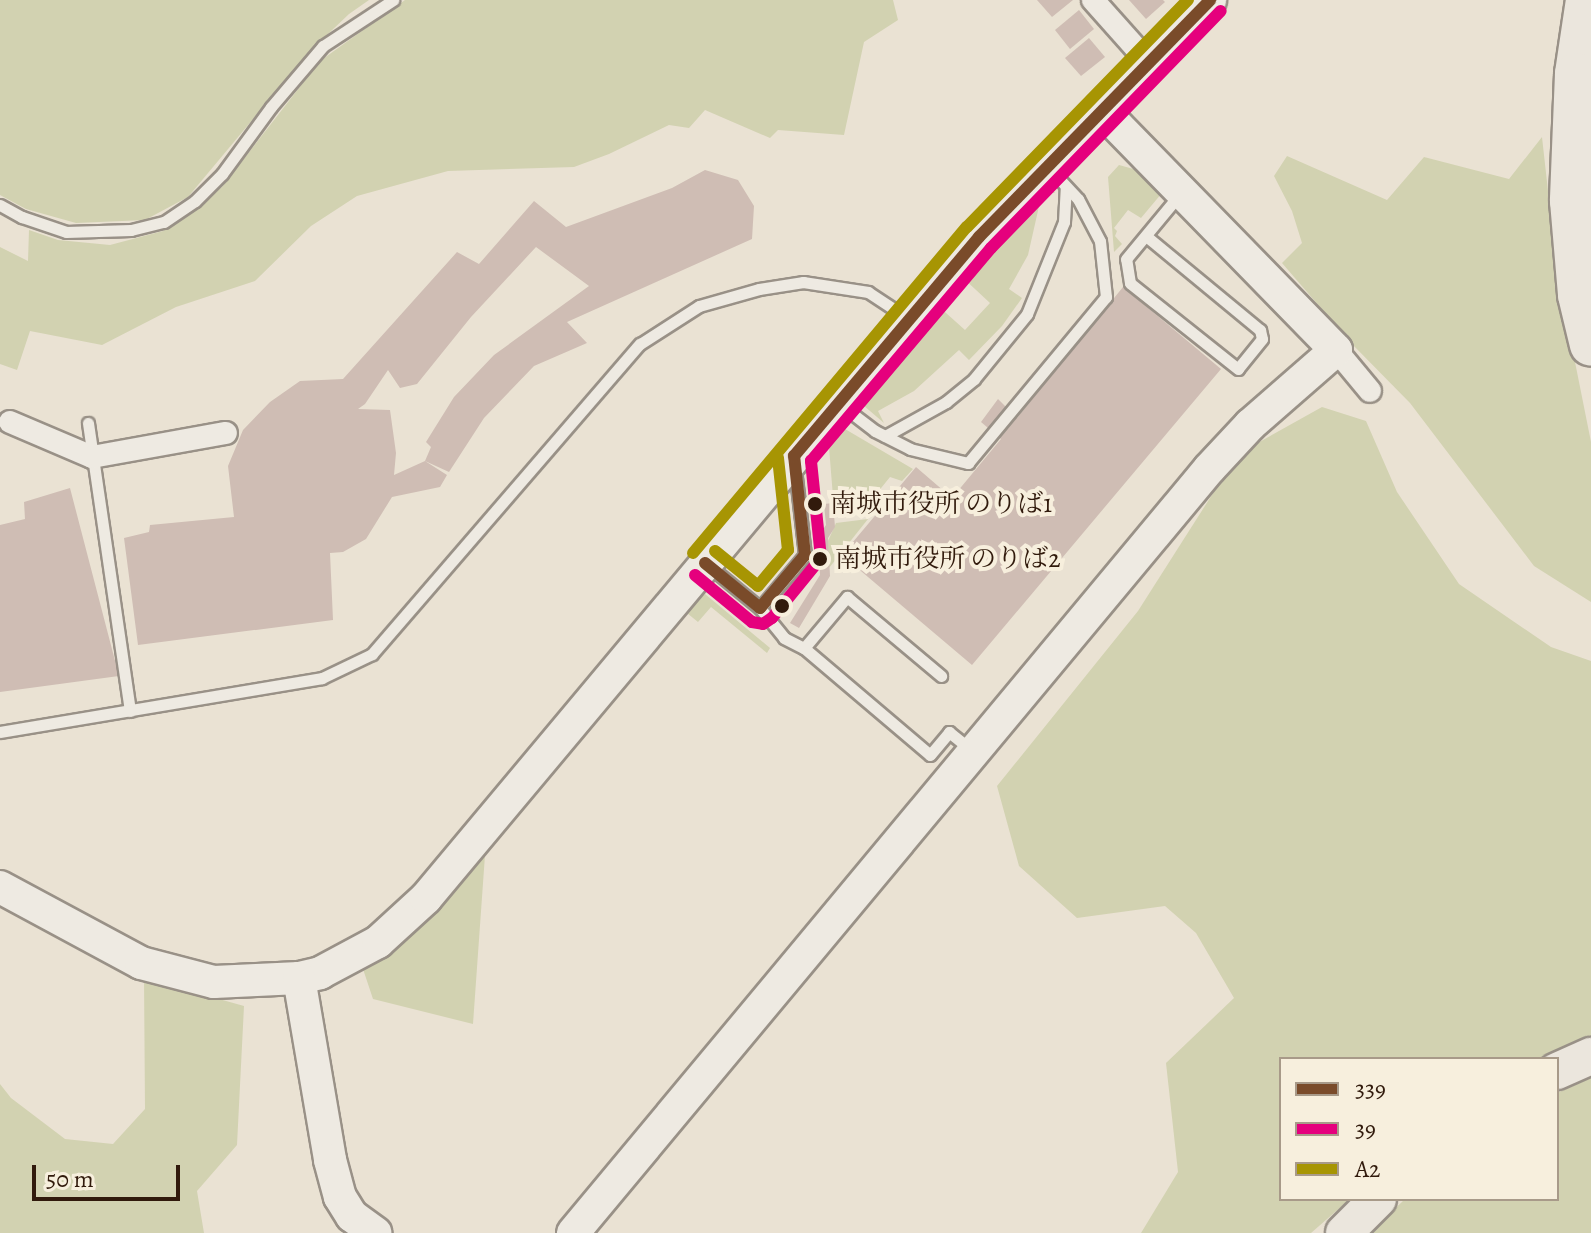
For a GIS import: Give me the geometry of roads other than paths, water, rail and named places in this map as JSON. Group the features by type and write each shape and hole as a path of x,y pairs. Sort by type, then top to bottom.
{"highway":[{"path":"1587,0 1576,74 1571,201 1579,295 1591,345"}],"main road":[{"path":"1559,1070 1591,1056"},
{"path":"1344,1233 1376,1201"}],"street":[{"path":"1093,0 1150,64"},
{"path":"0,887 118,952 165,971 214,982 299,978 320,973 378,942 426,898 909,319 1056,176 1103,111 1210,0"},
{"path":"1103,111 1336,350 1370,391"},
{"path":"573,1233 1210,468 1250,425 1336,350"},
{"path":"10,422 92,457 226,433"},
{"path":"299,978 330,1160 340,1197 352,1216 375,1233"}],"lane":[{"path":"0,205 22,217 66,232 131,230 164,222 195,201 222,174 271,107 323,46 393,0"},
{"path":"839,403 885,436 910,449 968,463 1106,297 1100,241 1078,199 1056,176"},
{"path":"885,436 946,402 974,379 1027,314 1064,222 1056,176"},
{"path":"1146,236 1260,330 1262,339 1238,369 1130,283 1126,259 1183,192"},
{"path":"0,732 322,678 372,654 640,344 699,306 759,289 803,282 868,292 909,319"},
{"path":"88,423 130,711"},
{"path":"760,608 805,555 794,456"},
{"path":"705,563 760,608 784,638 804,648 930,755 949,732 974,752"},
{"path":"804,648 847,597 941,676"}],"place":[{"name":"南城市役所 のりば1","path":"815,504"},
{"name":"南城市役所 のりば2","path":"820,559"}]}
